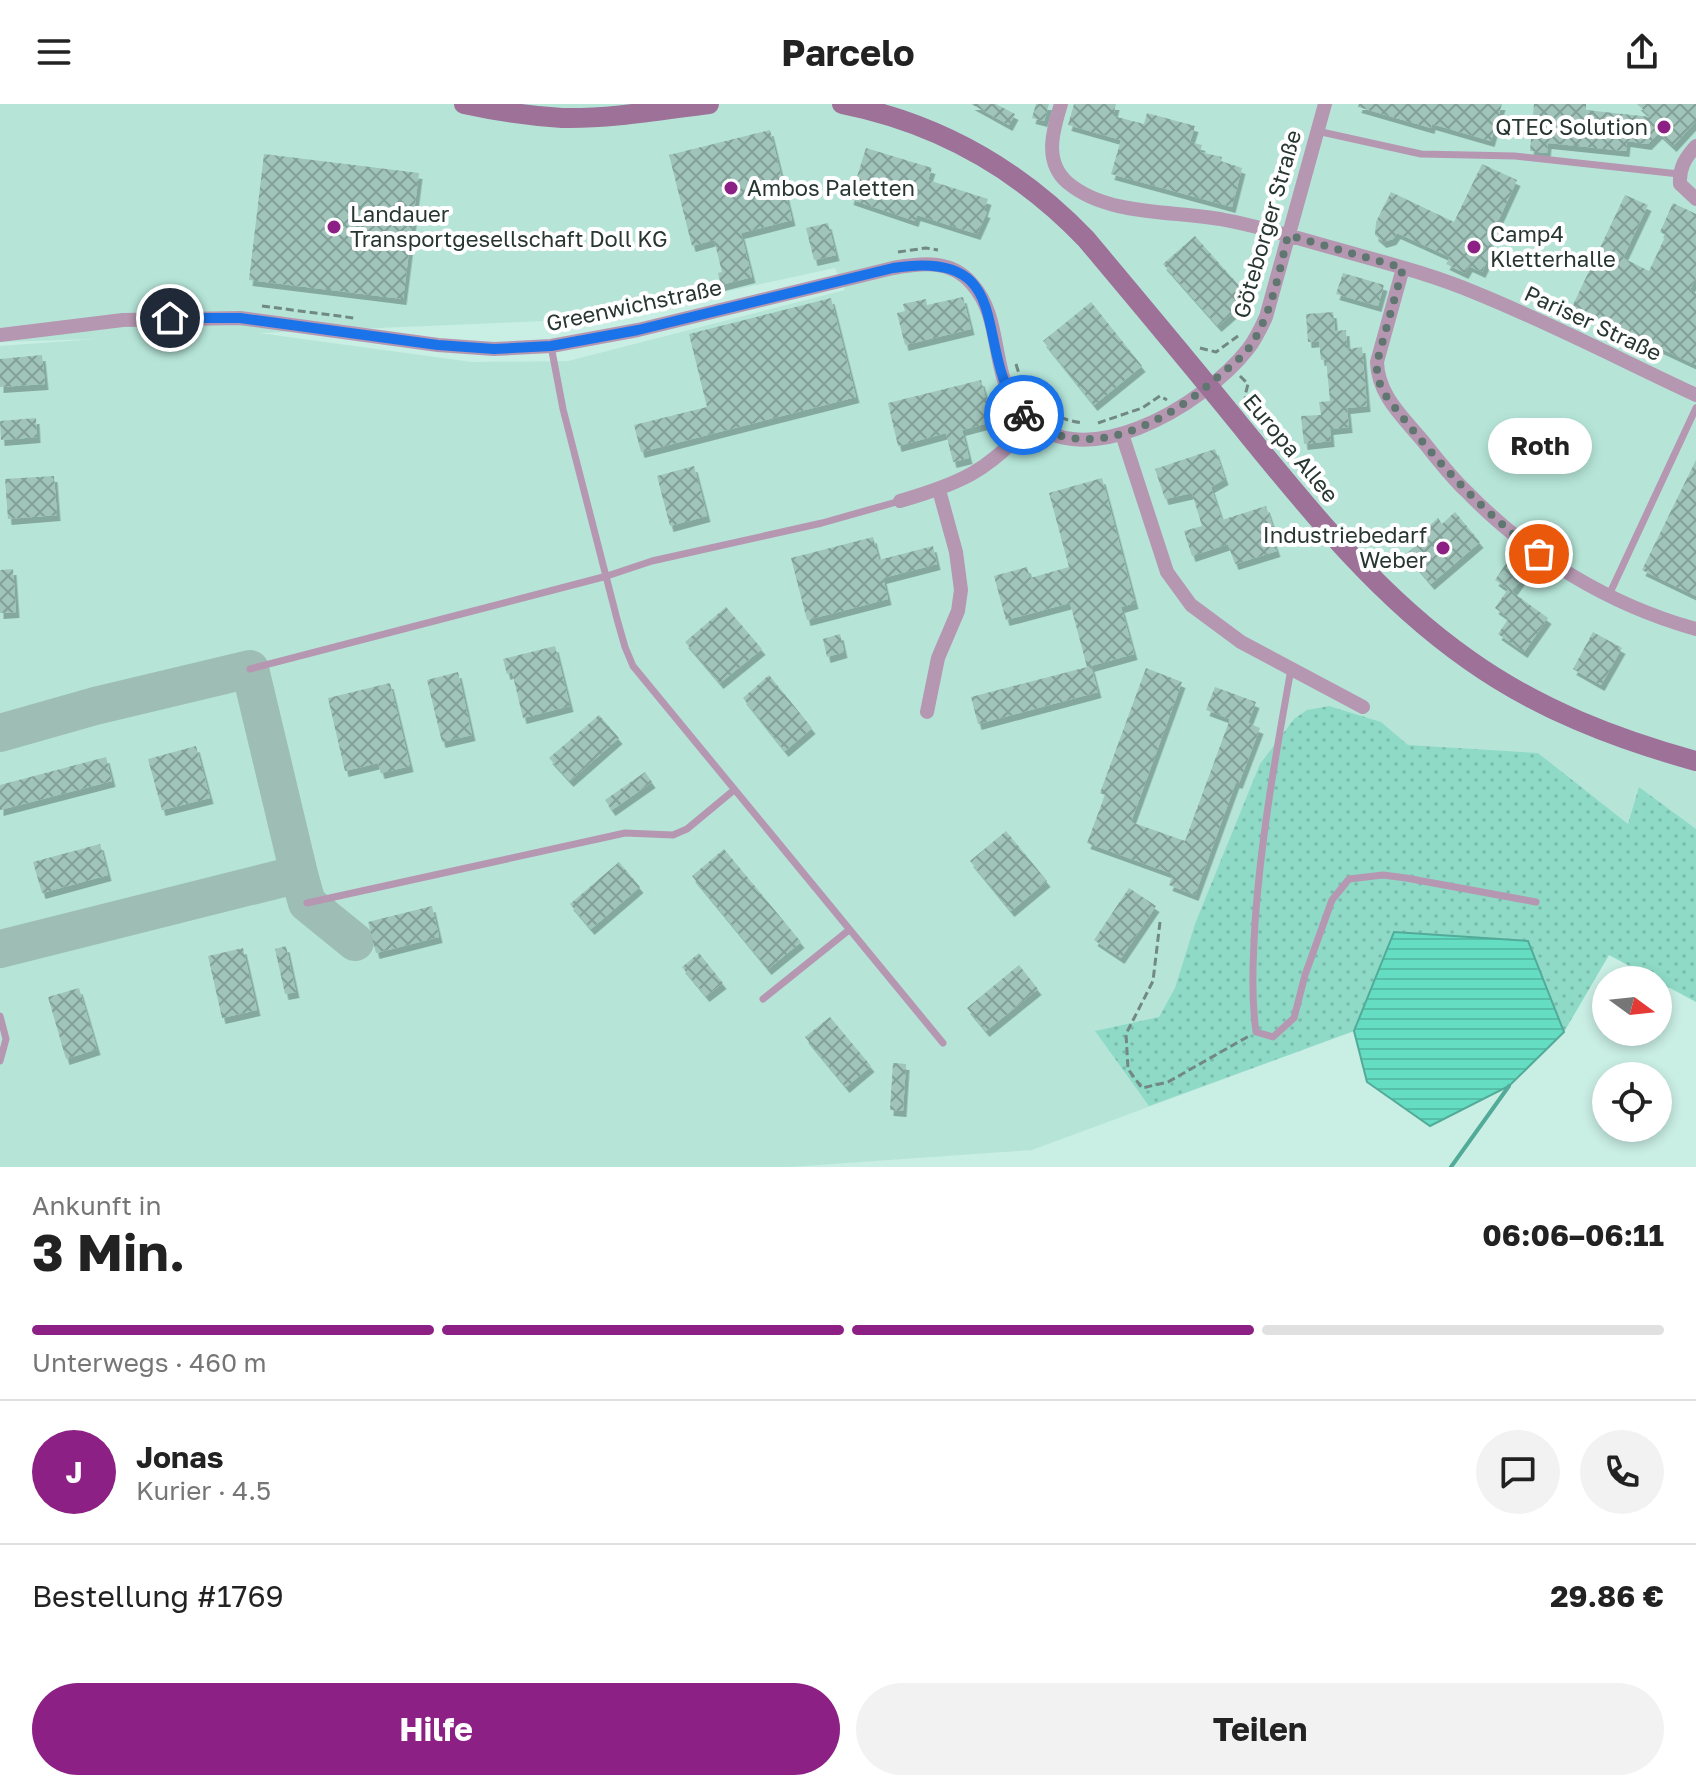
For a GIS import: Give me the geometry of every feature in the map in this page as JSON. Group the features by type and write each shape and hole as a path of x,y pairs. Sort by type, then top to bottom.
{"main road":[{"path":"475,105 526,115 565,118 709,104"},
{"name":"Europa Allee","path":"842,104 869,109 934,130 983,155 1040,195 1086,239 1356,561 1418,621 1495,677 1563,714 1628,741 1696,761"}],"street":[{"name":"Pariser Straße","path":"1061,104 1051,150 1056,167 1066,181 1101,202 1125,209 1209,217 1288,235 1403,268 1476,293 1696,395"},
{"name":"Göteborger Straße","path":"1209,386 1248,349 1262,324 1325,104"},
{"path":"1696,146 1679,174 1680,184 1696,199"},
{"name":"Greenwichstraße","path":"0,335 123,320 240,318 438,345 494,349 551,346 638,330 921,263 957,271 973,284 983,300 1009,393 1016,407 1032,422"},
{"path":"1403,268 1377,362 1377,376 1383,392 1464,490 1505,528 1557,566 1608,595 1643,612 1696,629"},
{"path":"900,501 939,490 989,465 1032,422 1053,433 1099,440 1122,434 1176,410 1209,386"},
{"path":"1122,434 1167,572 1191,605 1241,642 1363,707"},
{"path":"927,712 938,658 958,611 961,590 956,552 939,490"}],"lane":[{"path":"1317,131 1421,154 1529,157 1679,174"},
{"path":"551,346 563,409 625,647 633,666 943,1043"},
{"path":"1608,595 1696,408"},
{"path":"250,669 607,576 652,561 822,523 900,501"},
{"path":"1291,669 1271,778 1257,892 1251,993 1256,1032 1273,1037 1294,1018 1305,975 1332,900 1349,879 1383,875 1536,902"},
{"path":"307,903 625,833 673,835 687,829 734,790"},
{"path":"763,999 849,930"},
{"path":"0,1016 6,1039 0,1061"}],"path":[{"path":"1216,352 1248,384 1245,396 1252,413"},
{"path":"1160,922 1153,981 1126,1034 1128,1069 1142,1088 1168,1082 1256,1032"}],"shaded area":[{"path":"0,104 1696,104 1696,990 1672,980 1672,966 1636,966 1357,854 1354,1031 1032,1150 789,1167 0,1167 0,346 96,339 0,342","holes":["835,268 845,290 568,361 472,362 259,333 567,320 668,304"]},
{"path":"1329,706 1381,722 1408,745 1538,753 1628,824 1639,787 1696,829 1696,1002 1672,989 1672,966 1629,966 1609,955 1603,966 1592,966 1592,984 1564,1032 1528,941 1394,932 1354,1031 1149,1106 1095,1031 1159,1017 1175,988 1195,924 1260,764 1294,719 1307,710"},
{"path":"1394,932 1528,941 1564,1032 1509,1086 1430,1126 1367,1082 1354,1031"}],"building":[{"path":"971,104 996,104 1015,114 1009,125"},
{"path":"1036,104 1049,104 1044,121 1032,118"},
{"path":"1074,104 1116,104 1113,116 1144,124 1147,113 1195,126 1190,142 1202,145 1200,152 1222,157 1221,161 1242,168 1232,207 1111,174 1121,140 1068,125"},
{"path":"1359,104 1502,104 1491,141 1432,124 1431,128 1358,107"},
{"path":"1534,104 1586,104 1586,110 1651,117 1637,104 1696,104 1696,121 1673,146 1659,133 1648,144 1627,141 1626,151 1548,143 1547,153 1530,151"},
{"name":"Ambos Paletten","path":"770,130 792,220 741,233 752,277 721,285 718,273 722,272 714,240 692,246 669,155"},
{"path":"866,148 932,168 928,180 988,199 984,211 987,212 977,234 917,215 915,221 850,199"},
{"name":"Landauer Transportgesellschaft Doll KG","path":"264,154 419,173 403,299 249,280"},
{"path":"1482,164 1517,180 1488,243 1494,246 1482,272 1469,266 1465,273 1446,264 1450,257 1397,233 1393,239 1383,242 1375,235 1376,222 1391,192 1454,222"},
{"path":"1625,195 1648,205 1623,258 1649,271 1666,235 1660,232 1673,203 1696,214 1696,277 1690,290 1696,293 1696,365 1572,307"},
{"path":"828,223 836,255 814,260 806,228"},
{"path":"1195,236 1250,298 1218,326 1163,264"},
{"path":"1343,273 1384,285 1378,306 1336,294"},
{"path":"963,297 971,329 905,345 897,313 905,311 903,304 926,299 927,305"},
{"path":"831,298 856,397 641,452 634,425 707,407 689,334"},
{"path":"1091,302 1142,366 1094,405 1043,341"},
{"path":"1333,312 1335,331 1346,330 1347,349 1362,347 1367,406 1347,408 1349,427 1330,429 1331,441 1304,444 1301,416 1321,415 1319,402 1330,401 1326,359 1321,360 1319,341 1308,342 1306,314"},
{"path":"42,355 45,384 0,387 0,359"},
{"path":"981,380 992,422 962,430 969,458 953,462 946,433 898,446 888,403"},
{"path":"36,418 37,437 1,440 0,421"},
{"path":"1215,449 1225,479 1211,487 1222,520 1266,506 1277,551 1235,564 1228,544 1192,556 1184,531 1202,526 1192,493 1165,499 1155,469"},
{"path":"1696,460 1696,596 1642,570"},
{"path":"694,466 707,516 670,526 657,476"},
{"path":"54,476 57,515 8,519 5,479"},
{"path":"1102,478 1135,603 1121,607 1134,654 1087,667 1070,603 1006,620 994,576 1027,567 1030,578 1069,567 1049,493"},
{"name":"Industriebedarf Weber","path":"1455,512 1480,542 1431,584 1406,554 1423,540 1419,535 1438,518 1442,524"},
{"path":"873,537 879,560 933,546 937,564 883,578 888,599 807,620 791,558"},
{"path":"1507,562 1525,574 1512,592 1495,580"},
{"path":"13,569 16,612 0,613 0,570"},
{"path":"1508,589 1548,618 1524,652 1498,634 1509,618 1495,608"},
{"path":"726,607 762,649 720,683 685,642"},
{"path":"1593,632 1622,648 1601,685 1573,669"},
{"path":"840,634 844,652 827,657 823,639"},
{"path":"555,646 570,706 523,718 512,672 507,674 503,659"},
{"path":"1091,666 1098,692 978,724 971,697"},
{"path":"1146,668 1182,682 1131,822 1185,841 1230,719 1206,710 1215,687 1256,702 1248,723 1260,728 1239,783 1236,782 1195,895 1169,885 1173,874 1087,843 1105,795 1100,793"},
{"path":"458,672 472,735 442,742 427,680"},
{"path":"769,675 812,728 785,751 743,698"},
{"path":"390,683 410,766 381,773 378,763 345,771 328,698"},
{"path":"599,715 619,738 570,781 549,758"},
{"path":"196,746 210,798 162,810 148,759"},
{"path":"106,757 112,781 0,810 0,785"},
{"path":"645,772 652,782 612,810 605,800"},
{"path":"1006,831 1047,881 1011,911 970,861"},
{"path":"100,844 108,875 42,893 33,862"},
{"path":"724,849 801,942 768,969 692,876"},
{"path":"619,862 640,887 591,929 570,904"},
{"path":"1129,888 1156,906 1121,958 1094,940"},
{"path":"432,906 439,937 376,953 368,922"},
{"path":"286,946 296,992 285,994 275,949"},
{"path":"243,948 257,1010 222,1018 208,956"},
{"path":"699,953 723,983 706,996 682,967"},
{"path":"1019,965 1038,989 986,1031 967,1008"},
{"path":"79,988 97,1049 66,1059 48,997"},
{"path":"830,1017 871,1066 846,1087 805,1037"},
{"path":"893,1063 906,1064 903,1111 890,1110"}],"waterway":[{"path":"1451,1167 1509,1086"}],"taxiway":[{"path":"0,733 95,706 250,669 299,874"},
{"path":"0,949 299,874 307,903 355,942"}],"way so far":[{"path":"1024,415 1053,433 1099,440 1122,434 1176,410 1235,363 1259,332 1266,317 1288,235 1403,268 1377,362 1377,376 1383,392 1464,490 1539,554"}],"place":[{"name":"QTEC Solution","path":"1664,127"},
{"name":"Ambos Paletten","path":"731,188"},
{"name":"Landauer Transportgesellschaft Doll KG","path":"334,227"},
{"name":"Camp4 Kletterhalle","path":"1474,247"},
{"name":"Industriebedarf Weber","path":"1443,548"},
{"name":"Roth","path":"1539,554"}],"route":[{"path":"170,318 240,318 438,345 494,349 551,346 638,330 893,268 921,263 940,265 957,271 973,284 983,300 1009,393 1024,415"}]}
